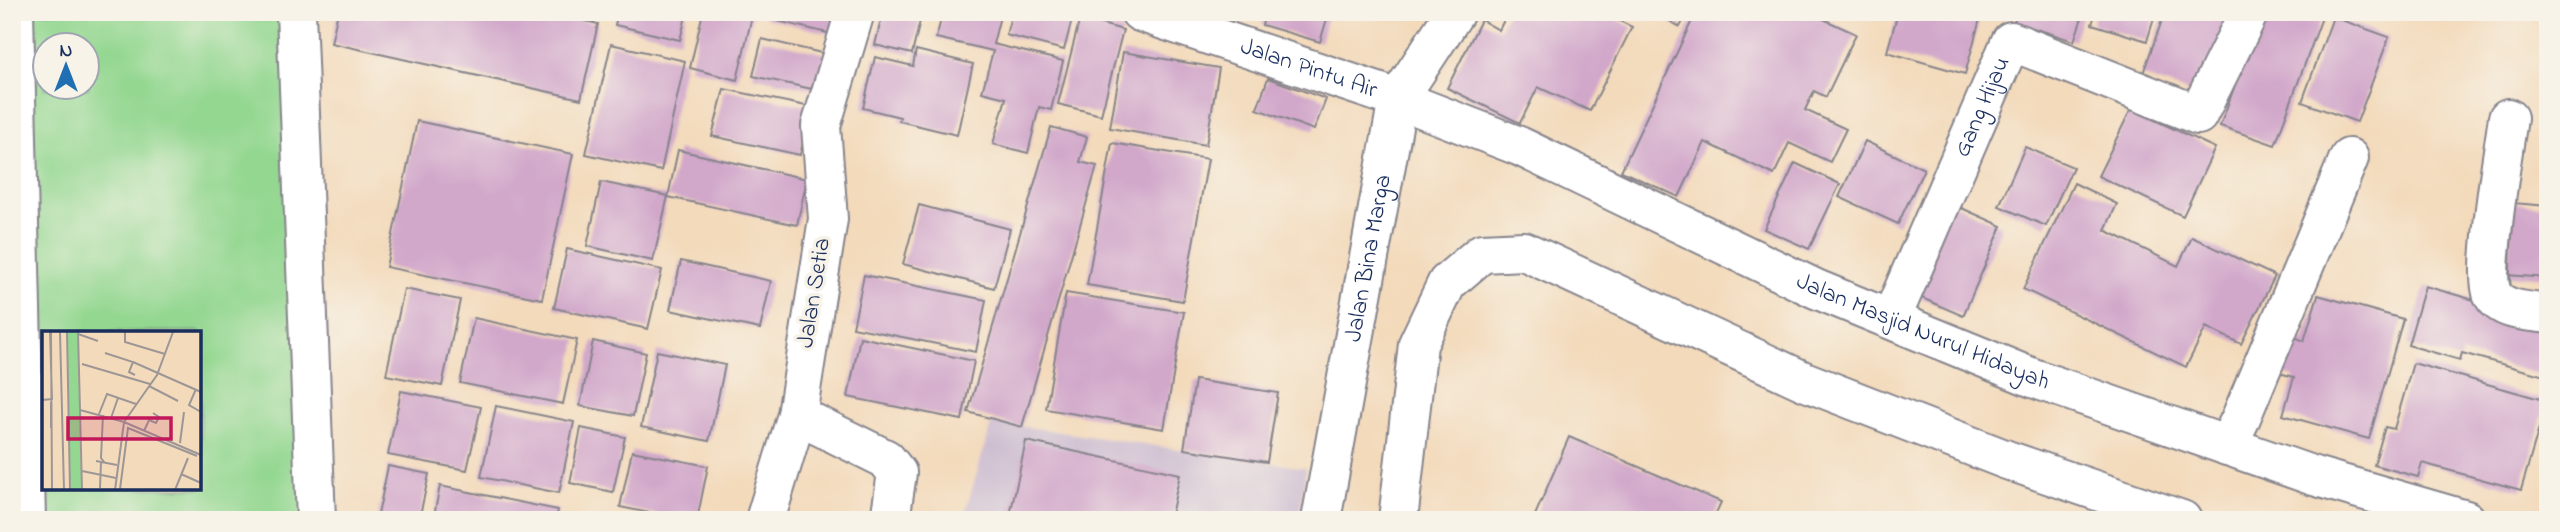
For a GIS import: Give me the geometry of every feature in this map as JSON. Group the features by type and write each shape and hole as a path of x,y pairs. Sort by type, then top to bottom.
{"main road":[{"path":"14,12 26,520"},
{"path":"296,12 316,520"},
{"name":"Jalan Setia","path":"765,520 797,415 828,219 821,125 855,12"},
{"name":"Jalan Pintu Air","path":"1140,12 1398,99"},
{"name":"Jalan Bina Marga","path":"1321,520 1398,99 1455,12"},
{"name":"Gang Hijau","path":"1891,320 2011,41 2198,115 2249,12"},
{"name":"Jalan Masjid Nurul Hidayah","path":"1398,99 1519,146 1816,289 2033,378 2314,476 2466,520"},
{"path":"2508,118 2496,200 2490,277 2493,295 2507,307 2548,314"},
{"path":"2227,446 2349,158"},
{"path":"1398,520 1418,344 1435,307 1447,283 1482,253 1524,251 1804,381 2007,460 2182,520"},
{"path":"797,415 886,459 897,473 890,520"}],"shaded area":[{"path":"992,422 1306,468 1299,520 963,520"}],"green space":[{"path":"14,12 294,12 309,520 26,520"}],"building":[{"path":"338,12 548,12 598,24 581,99 331,43"},
{"path":"618,12 687,12 680,40 615,25"},
{"path":"703,12 753,12 737,80 690,68"},
{"path":"766,12 845,12 840,36 765,18"},
{"path":"883,12 920,21 912,54 875,45"},
{"path":"943,12 1001,12 993,44 1063,61 1051,110 1039,107 1028,153 993,144 1006,98 982,92 993,51 936,38"},
{"path":"1012,12 1074,12 1064,50 1006,35"},
{"path":"1266,12 1329,12 1320,42 1262,25"},
{"path":"1508,12 1601,12 1632,27 1590,111 1538,87 1520,123 1447,88 1481,20 1499,30"},
{"path":"1653,12 1688,12 1680,27"},
{"path":"1696,12 1808,12 1856,34 1826,97 1814,91 1805,110 1846,129 1830,162 1789,143 1774,175 1705,142 1679,197 1621,171"},
{"path":"1898,12 1982,12 1965,74 1887,52"},
{"path":"2017,12 2084,12 2074,41 2014,22"},
{"path":"2096,12 2156,12 2147,41 2092,24"},
{"path":"2165,12 2233,12 2203,97 2142,76"},
{"path":"2262,12 2324,12 2275,145 2220,126"},
{"path":"2333,17 2389,37 2357,122 2302,102"},
{"path":"1080,18 1123,30 1101,115 1058,104"},
{"path":"762,39 830,55 821,91 753,76"},
{"path":"611,44 685,61 661,171 586,154"},
{"path":"916,50 973,64 957,135 899,121 900,117 863,108 875,57 913,66"},
{"path":"1123,52 1219,68 1206,145 1110,128"},
{"path":"1268,78 1326,99 1314,130 1257,109"},
{"path":"724,89 811,107 800,155 712,136"},
{"path":"2545,100 2548,100 2548,159 2541,158"},
{"path":"2131,109 2215,148 2183,216 2098,176"},
{"path":"417,121 573,154 542,299 386,267"},
{"path":"1051,127 1087,137 1080,162 1097,166 1022,427 968,412"},
{"path":"1865,141 1924,169 1898,224 1839,197"},
{"path":"1112,143 1208,159 1183,301 1087,285"},
{"path":"2025,147 2073,167 2046,226 1999,206"},
{"path":"678,150 807,179 797,225 668,197"},
{"path":"1795,163 1840,184 1809,249 1764,229"},
{"path":"601,182 668,196 653,261 587,246"},
{"path":"2074,183 2117,204 2105,230 2178,266 2192,237 2275,276 2241,344 2206,327 2186,367 2023,289"},
{"path":"1948,202 2002,226 1963,316 1908,292"},
{"path":"2513,203 2548,206 2548,278 2507,275"},
{"path":"919,205 1010,229 994,288 903,264"},
{"path":"567,249 662,270 648,329 554,308"},
{"path":"681,261 771,281 760,329 670,310"},
{"path":"864,275 986,300 976,352 853,327"},
{"path":"2425,286 2548,321 2548,377 2462,353 2460,360 2408,345"},
{"path":"404,289 460,300 442,386 386,375"},
{"path":"1066,293 1184,312 1164,429 1046,409"},
{"path":"2318,295 2403,319 2369,439 2283,415 2294,377 2279,373 2290,335 2304,341"},
{"path":"474,318 577,340 563,404 460,383"},
{"path":"860,337 974,361 962,420 848,397"},
{"path":"593,341 646,353 633,416 580,406"},
{"path":"657,351 725,365 709,441 641,427"},
{"path":"2413,363 2547,401 2521,490 2422,463 2418,477 2374,465 2385,427 2394,429"},
{"path":"1195,380 1278,393 1267,462 1184,449"},
{"path":"401,391 481,407 467,470 388,455"},
{"path":"496,406 574,422 559,493 481,477"},
{"path":"581,428 625,437 613,492 570,483"},
{"path":"1569,437 1721,502 1713,520 1533,520"},
{"path":"1026,441 1180,474 1170,520 1009,520"},
{"path":"632,451 708,466 697,520 684,520 620,507"},
{"path":"388,466 429,474 419,520 377,520"},
{"path":"440,486 558,510 556,520 433,520"}]}
